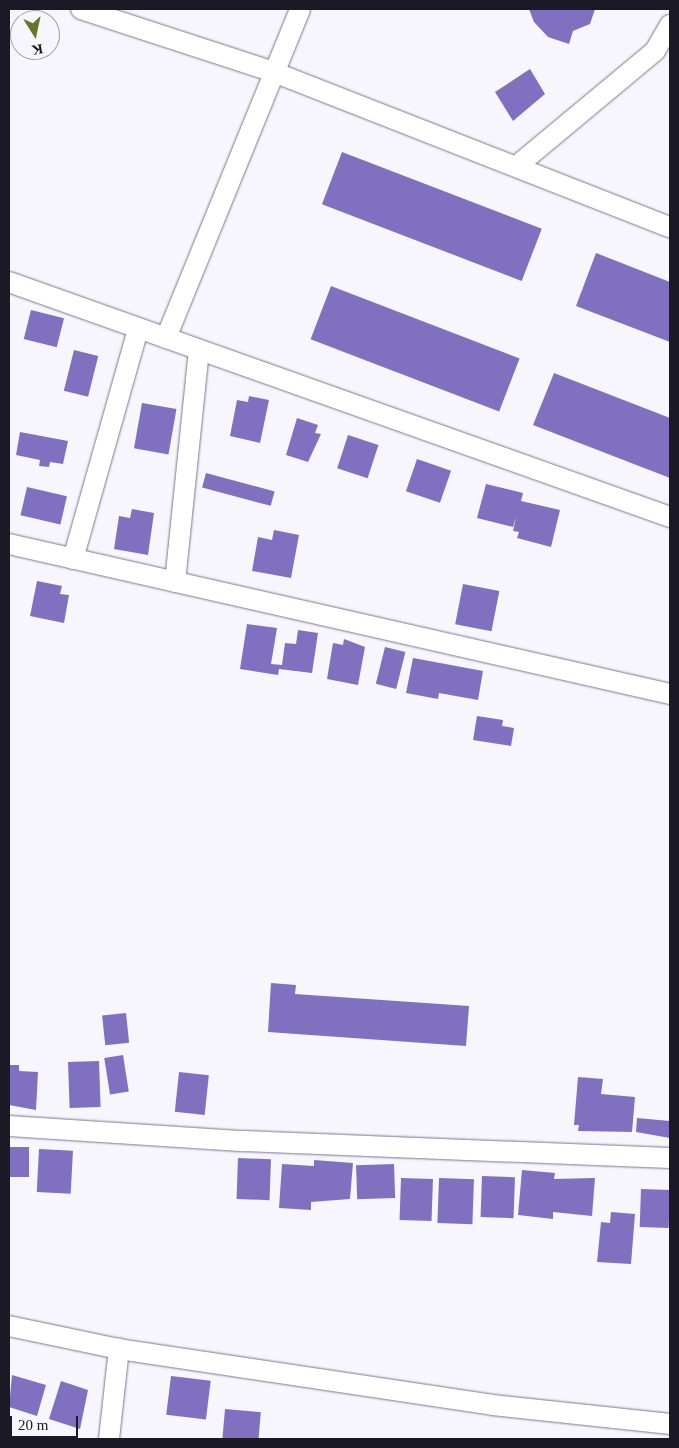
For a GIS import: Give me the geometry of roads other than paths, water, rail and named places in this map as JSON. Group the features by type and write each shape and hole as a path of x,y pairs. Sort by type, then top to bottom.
{"street":[{"path":"81,9 271,71 518,165 670,227"},
{"path":"166,338 271,71 300,9"},
{"path":"518,165 655,50 670,25"},
{"path":"9,282 670,518"},
{"path":"74,559 138,329"},
{"path":"175,582 199,350"},
{"path":"9,544 670,694"},
{"path":"9,1126 244,1141 670,1158"},
{"path":"9,1326 119,1349 493,1406 670,1424"},
{"path":"109,1439 119,1349"}]}
